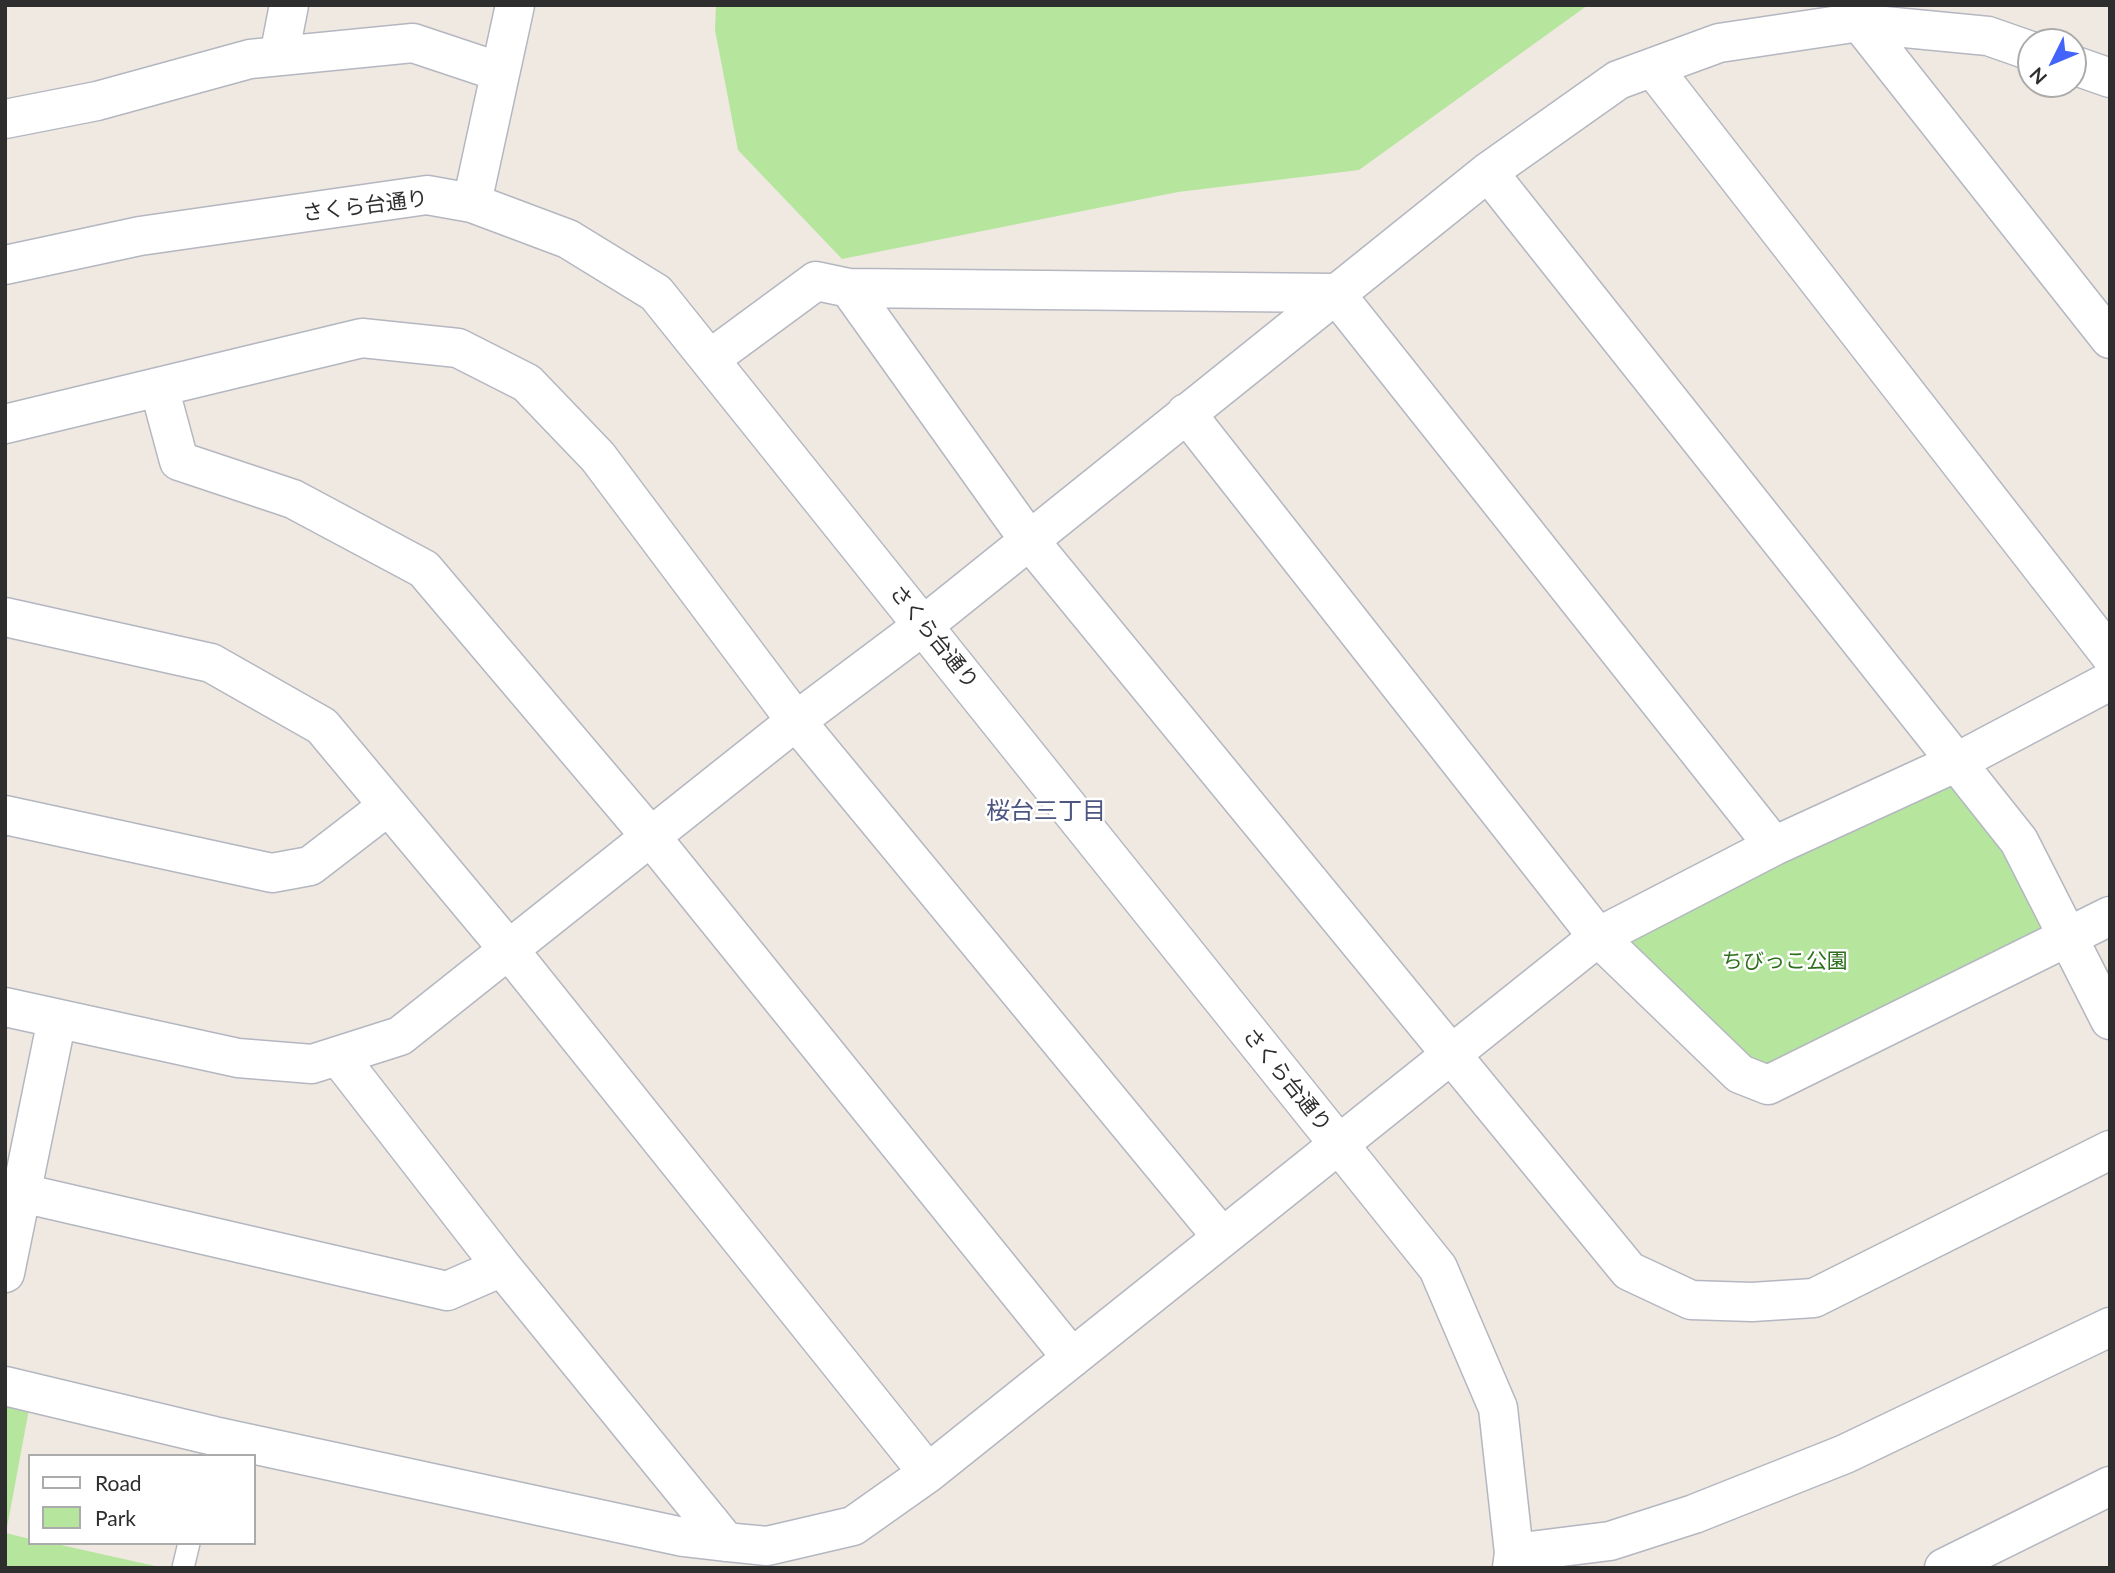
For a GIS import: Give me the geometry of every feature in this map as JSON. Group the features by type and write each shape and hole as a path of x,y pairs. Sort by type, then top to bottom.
{"street":[{"path":"279,56 289,5"},
{"path":"472,203 515,5"},
{"path":"5,1007 238,1058 312,1064 400,1036 796,722 924,625 1488,172 1618,80 1719,43 1853,23 1988,36 2017,46"},
{"path":"1861,24 2110,338"},
{"path":"5,119 97,102 250,59 413,43 500,72"},
{"path":"1653,68 2110,655"},
{"path":"2087,70 2110,78"},
{"path":"1488,172 2019,841 2110,1020"},
{"name":"さくら台通り","path":"5,265 140,236 427,195 472,203 568,239 656,293 1438,1268 1498,1408 1513,1560"},
{"path":"710,359 816,281 849,288 1335,293"},
{"path":"849,288 1029,540 1629,1271 1692,1300 1752,1302 1814,1298 2110,1150"},
{"path":"1335,293 1774,846"},
{"path":"5,424 362,338 458,348 527,383 598,457 796,722 1222,1237"},
{"path":"159,387 178,461 293,499 424,569 651,837 1072,1358"},
{"path":"1186,413 1598,937 1740,1074 1768,1085 2110,916"},
{"path":"5,617 211,663 322,726 509,950 928,1473"},
{"path":"256,1455 683,1537 767,1546 853,1526 928,1473 1598,937 1774,846 1957,762 2110,681"},
{"path":"5,815 272,873 310,866 388,806"},
{"path":"5,1273 57,1018"},
{"path":"338,1056 502,1267 726,1542"},
{"path":"22,1193 447,1291 502,1267"},
{"path":"1513,1560 1611,1541 1694,1514 1845,1454 2110,1327"},
{"path":"5,1386 211,1446 252,1454"},
{"path":"1944,1568 2110,1486"}],"lane":[{"path":"183,1568 189,1545"}],"green space":[{"path":"716,5 1588,5 1359,170 1178,192 842,259 738,150 715,30"},
{"name":"ちびっこ公園","path":"1957,762 2069,936 1768,1085 1598,937"},
{"path":"5,1388 32,1393 6,1533 28,1538 28,1545 61,1545 164,1568 5,1568"}],"district":[{"name":"桜台三丁目","path":"1046,811"}]}
